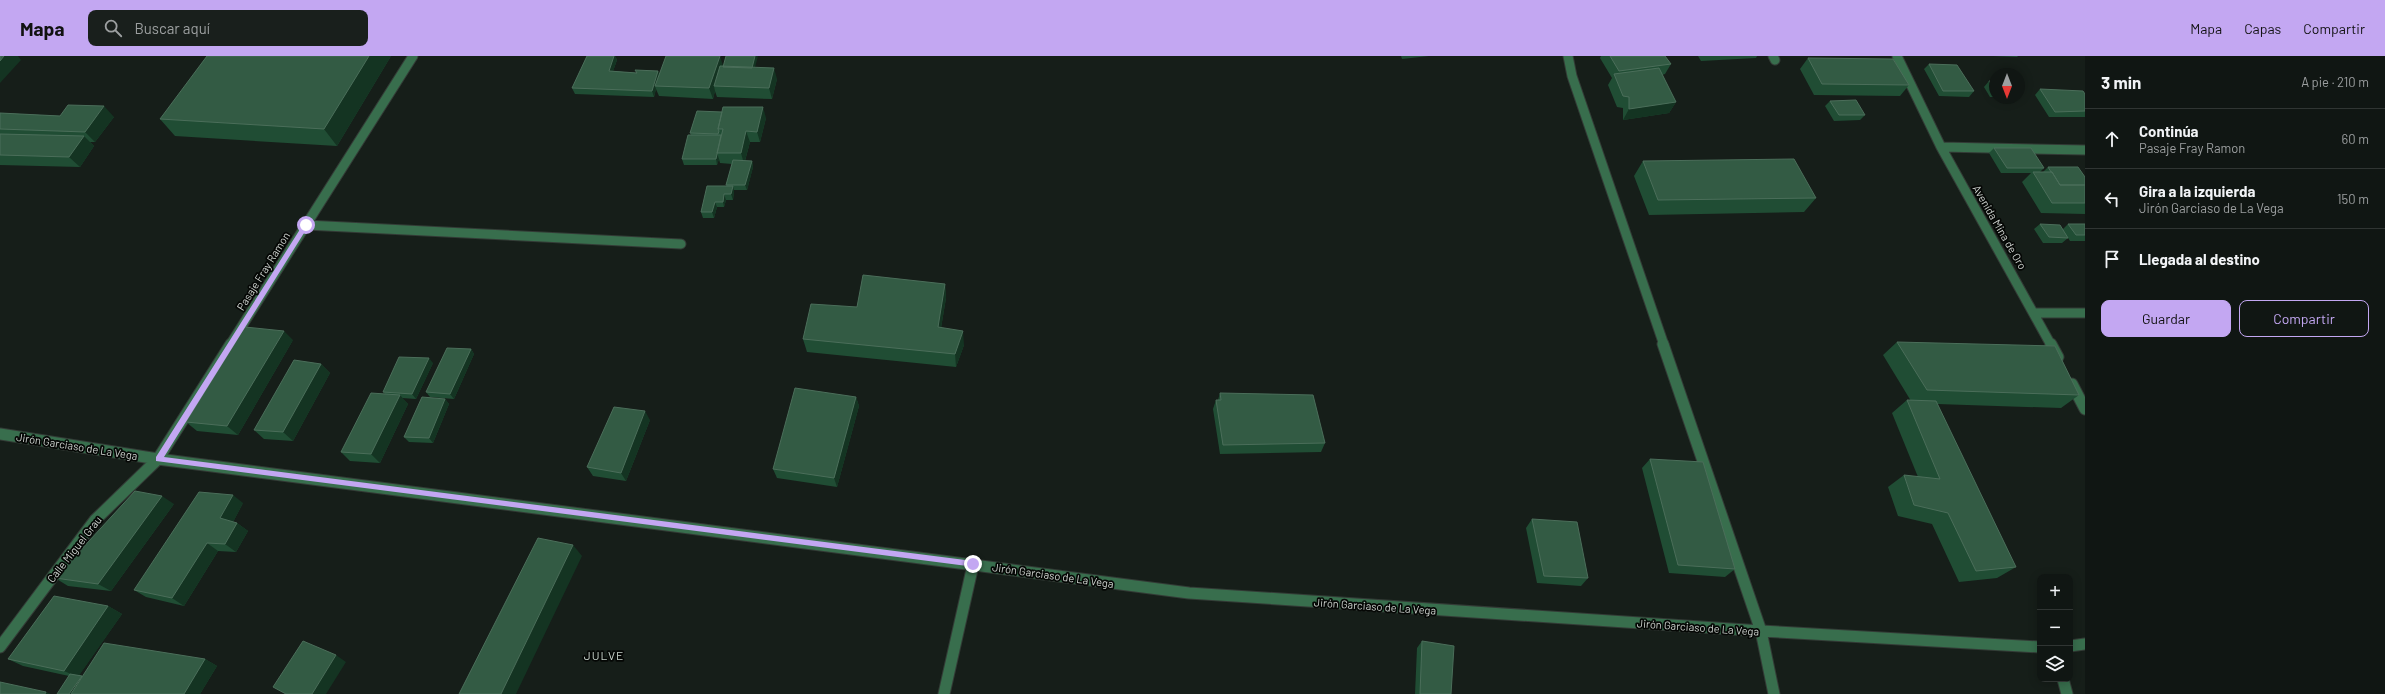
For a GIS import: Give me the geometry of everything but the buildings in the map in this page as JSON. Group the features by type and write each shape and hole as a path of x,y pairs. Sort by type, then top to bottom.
{"street":[{"name":"Pasaje Fray Ramon","path":"158,459 413,56"},
{"path":"1568,56 1572,76 1761,632 1774,694"},
{"name":"Avenida Mina de Oro","path":"1897,56 1941,147 2035,313 2085,409"},
{"path":"1941,147 2085,150"},
{"path":"306,225 681,244"},
{"path":"2035,313 2085,313"},
{"name":"Jirón Garciaso de La Vega","path":"0,434 158,459 1189,593 1761,632 2037,647"},
{"name":"Calle Miguel Grau","path":"0,648 95,520 158,459"},
{"path":"944,694 973,564"},
{"path":"2073,646 2085,644"},
{"path":"2064,682 2067,694"}],"district":[{"name":"JULVE","path":"604,655"}],"route":[{"path":"306,225 158,459 973,564"}]}
